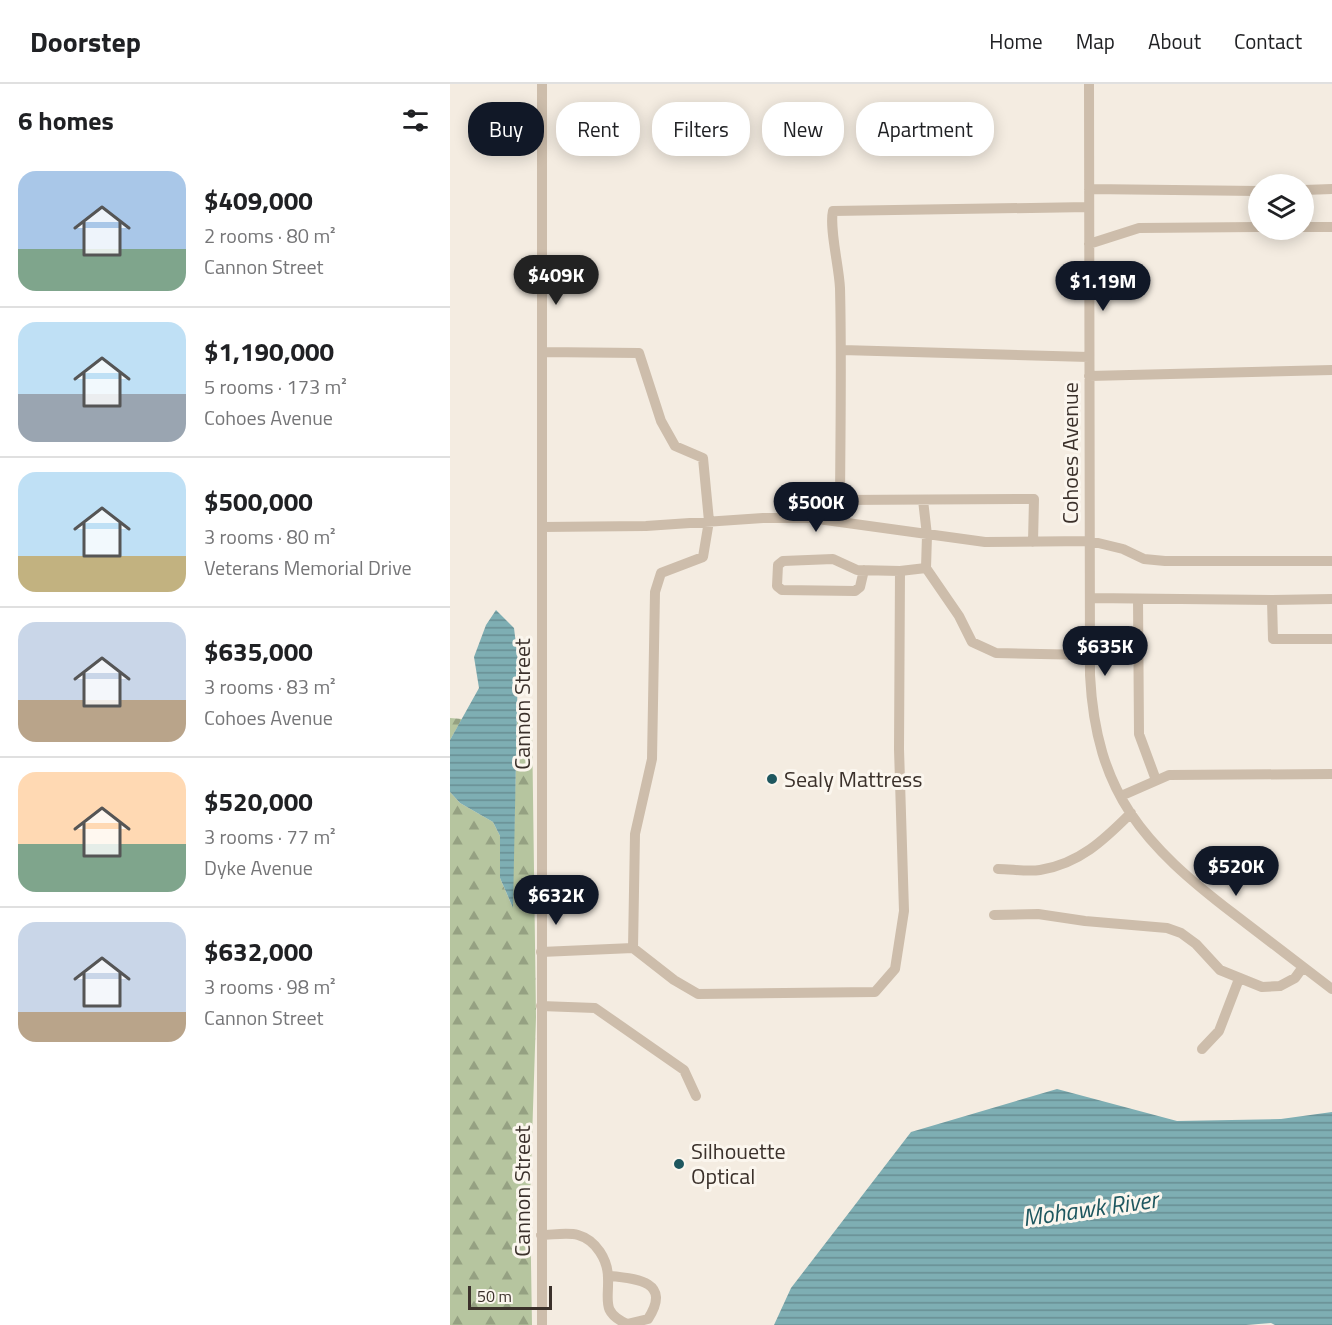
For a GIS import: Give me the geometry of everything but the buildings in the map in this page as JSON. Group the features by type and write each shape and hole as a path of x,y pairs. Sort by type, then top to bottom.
{"street":[{"name":"Cannon Street","path":"542,84 542,1325"},
{"name":"Cohoes Avenue","path":"1089,84 1090,655 1095,725 1102,751 1121,796 1156,848 1172,865 1332,989"},
{"path":"1089,189 1248,191"},
{"path":"1314,190 1332,189"},
{"path":"840,521 842,350 839,267 830,223 833,211 1089,207"},
{"path":"1089,244 1139,228 1248,227"},
{"path":"1314,227 1332,227"},
{"path":"842,350 1089,357"},
{"path":"542,352 639,353 660,421 675,446 703,458 710,521 703,557 661,573 655,592 652,759 634,834 633,948"},
{"path":"1089,376 1332,370"},
{"path":"840,500 1034,499 1033,542"},
{"path":"923,500 927,535 926,568 958,616 972,642 996,653 1090,655"},
{"path":"542,527 646,526 788,517 840,521 985,542 1090,541 1123,549 1144,559 1165,561 1332,561"},
{"path":"864,570 860,587 846,593 782,590 777,586 778,565 783,561 832,559 840,561 847,567 864,570 900,571 926,568"},
{"path":"541,952 633,948 674,980 698,994 875,992 894,969 904,911 899,749 900,571"},
{"path":"1090,598 1332,599"},
{"path":"1138,598 1139,734 1156,780"},
{"path":"1272,600 1274,639 1332,639"},
{"path":"1121,796 1169,775 1332,774"},
{"path":"998,868 1039,870 1075,859 1108,837 1131,813"},
{"path":"994,915 1038,914 1085,921 1167,928 1181,933 1196,944 1220,970 1262,987 1280,986 1295,978 1303,967"},
{"path":"1202,1049 1219,1031 1239,979"},
{"path":"541,1006 595,1008 684,1070 696,1096"},
{"path":"541,1236 578,1234 594,1243 602,1254 609,1276 606,1299 609,1310 616,1319 627,1324 648,1319 655,1307 656,1297 652,1287 644,1280 609,1276"}],"green space":[{"path":"450,718 462,719 450,740"},
{"path":"517,721 532,722 536,1017 530,1200 532,1325 450,1325 450,792 460,803 493,822 500,836 500,878 512,906"}],"water":[{"path":"496,610 514,628 518,661 513,908 500,878 500,836 493,822 460,803 450,792 450,740 479,688 474,657 486,625"},
{"name":"Mohawk River","path":"1057,1089 1177,1121 1281,1119 1332,1112 1332,1325 1275,1325 1271,1323 1246,1325 774,1325 791,1288 911,1132"}],"place":[{"name":"Sealy Mattress","path":"772,779"},
{"name":"Silhouette Optical","path":"679,1164"}]}
